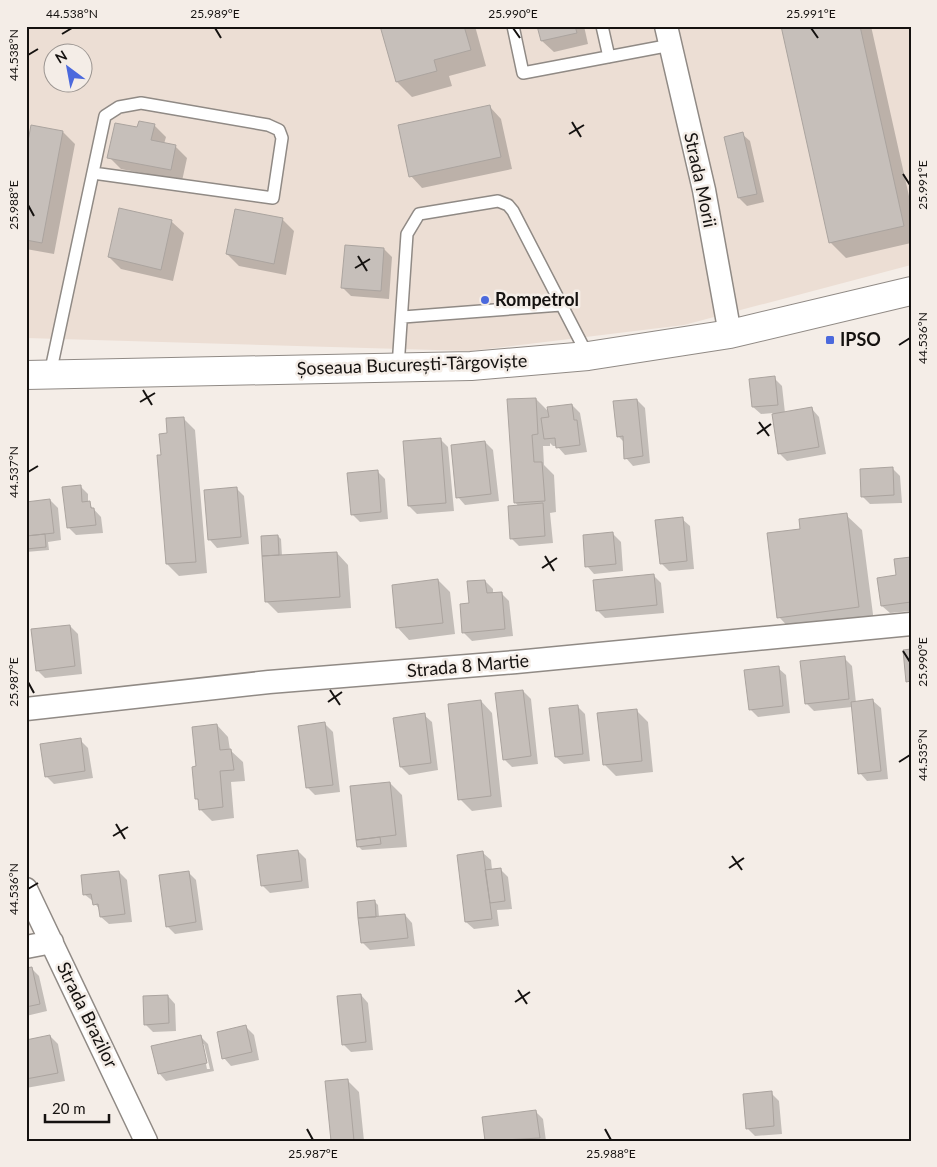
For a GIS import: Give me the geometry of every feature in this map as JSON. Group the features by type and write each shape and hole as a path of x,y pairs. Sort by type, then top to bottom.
{"main road":[{"name":"Șoseaua București-Târgoviște","path":"38,374 470,366 588,356 730,334 911,290"}],"street":[{"name":"Strada Morii","path":"668,35 704,190 730,334"},
{"name":"Strada 8 Martie","path":"26,709 269,682 516,662 911,624"},
{"name":"Strada Brazilor","path":"26,889 146,1141"},
{"path":"26,947 52,942"}],"lane":[{"path":"513,26 523,73 609,57 668,35"},
{"path":"602,26 609,57"},
{"path":"38,374 93,173 105,116 119,107 141,103 268,125 279,130 282,138 273,198 93,173"},
{"path":"398,367 403,317 407,234 415,219 419,214 498,201 508,205 513,211 588,356"},
{"path":"403,317 561,304"}],"shaded area":[{"path":"26,26 911,26 911,265 684,325 470,351 26,338"}],"building":[{"path":"380,26 464,26 471,50 434,60 437,71 396,82"},
{"path":"537,26 575,26 577,33 541,41"},
{"path":"781,26 860,26 904,226 829,243"},
{"path":"490,105 501,157 409,177 398,125"},
{"path":"139,121 155,124 151,140 176,145 171,170 107,158 115,123 137,127"},
{"path":"31,125 63,131 42,243 26,240 26,152"},
{"path":"743,132 757,194 738,198 724,137"},
{"path":"119,208 172,220 161,270 108,257"},
{"path":"235,209 283,218 274,264 226,254"},
{"path":"345,245 384,248 381,291 341,288"},
{"path":"775,376 778,405 752,407 749,379"},
{"path":"536,398 538,434 532,435 534,462 542,462 545,501 514,503 507,399"},
{"path":"637,399 643,456 624,459 623,436 617,437 613,401"},
{"path":"572,404 574,420 577,420 580,445 556,448 555,438 544,439 541,418 549,417 547,407"},
{"path":"812,407 819,447 778,454 772,414"},
{"path":"184,417 196,562 166,564 157,455 161,455 159,434 167,433 166,418"},
{"path":"441,438 446,503 408,506 403,441"},
{"path":"485,441 491,494 456,498 451,445"},
{"path":"893,467 894,495 861,497 860,469"},
{"path":"378,470 381,512 351,515 347,473"},
{"path":"81,485 82,502 90,501 91,508 94,508 96,525 67,528 62,487"},
{"path":"237,487 241,537 208,540 204,490"},
{"path":"50,499 54,533 26,536 26,502"},
{"path":"543,503 545,536 510,539 508,506"},
{"path":"847,513 859,607 777,618 767,533 800,529 799,519"},
{"path":"683,517 687,561 660,564 655,520"},
{"path":"613,532 616,564 585,567 583,535"},
{"path":"45,534 46,547 26,549 26,536"},
{"path":"278,535 279,555 262,556 261,536"},
{"path":"337,552 340,597 265,602 262,556"},
{"path":"911,557 911,602 881,606 877,578 896,575 894,559"},
{"path":"654,574 657,605 596,611 593,580"},
{"path":"438,579 443,623 396,628 392,585"},
{"path":"485,580 487,593 502,592 505,629 462,633 460,604 469,603 467,581"},
{"path":"70,625 75,666 36,671 31,629"},
{"path":"911,649 911,681 906,682 903,650"},
{"path":"845,656 849,699 805,704 800,661"},
{"path":"779,666 783,706 749,710 744,670"},
{"path":"523,690 531,756 503,760 495,693"},
{"path":"873,699 881,771 858,774 851,702"},
{"path":"481,700 491,796 458,800 448,704"},
{"path":"578,705 583,754 555,757 549,708"},
{"path":"637,709 642,761 603,765 597,713"},
{"path":"425,713 431,763 400,767 393,718"},
{"path":"325,722 333,785 306,788 298,726"},
{"path":"217,724 220,750 231,749 234,770 220,771 223,807 199,810 198,799 195,799 192,767 196,766 192,727"},
{"path":"81,738 85,771 45,777 40,744"},
{"path":"390,782 396,835 356,840 350,786"},
{"path":"380,837 381,844 357,847 356,840"},
{"path":"298,850 302,881 261,886 257,855"},
{"path":"483,851 492,919 465,922 457,855"},
{"path":"501,868 505,901 490,903 485,870"},
{"path":"119,871 125,914 100,917 98,904 93,905 91,894 83,895 81,875"},
{"path":"189,871 196,922 166,927 159,875"},
{"path":"375,900 376,917 358,918 357,902"},
{"path":"405,914 408,938 361,943 358,918"},
{"path":"32,967 40,1004 26,1007 26,968"},
{"path":"361,994 366,1042 342,1045 337,996"},
{"path":"168,995 169,1023 144,1025 143,996"},
{"path":"246,1025 252,1052 222,1059 217,1032"},
{"path":"50,1035 58,1073 26,1079 26,1040"},
{"path":"201,1035 207,1063 158,1074 151,1046"},
{"path":"348,1079 354,1141 331,1141 325,1081"},
{"path":"772,1091 774,1126 746,1129 743,1094"},
{"path":"536,1110 540,1138 485,1141 482,1117"}],"place":[{"name":"Rompetrol","path":"485,300"},
{"name":"IPSO","path":"830,340"}]}
